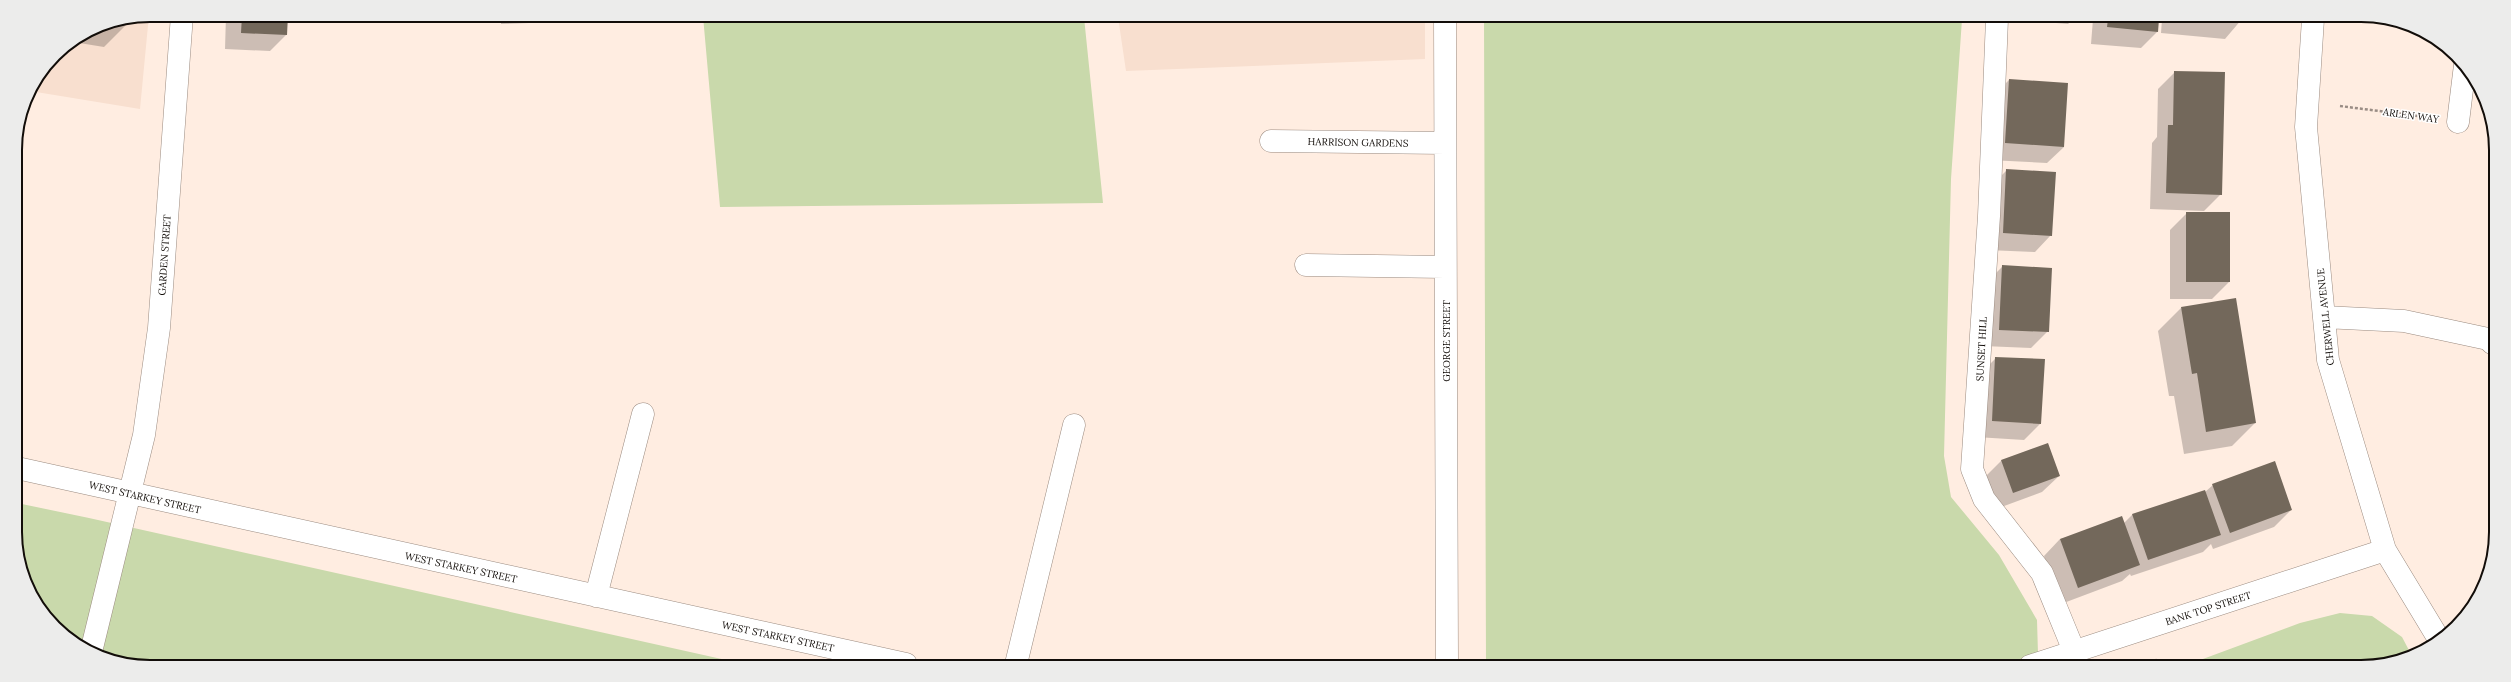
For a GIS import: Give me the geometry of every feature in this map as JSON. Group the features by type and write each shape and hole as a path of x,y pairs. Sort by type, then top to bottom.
{"street":[{"name":"GARDEN STREET","path":"92,647 144,435 159,328 181,22"},
{"name":"GEORGE STREET","path":"1445,22 1447,660"},
{"name":"SUNSET HILL","path":"1997,22 1988,224 1972,470 1984,499 2042,573 2074,652"},
{"name":"CHERWELL AVENUE","path":"2313,22 2306,127 2328,360 2386,550 2437,635"},
{"path":"2458,122 2464,74"},
{"name":"HARRISON GARDENS","path":"1271,141 1445,144"},
{"path":"1306,265 1445,267"},
{"path":"2324,317 2404,321 2489,340"},
{"path":"596,596 643,414"},
{"path":"1017,660 1074,425"},
{"name":"WEST STARKEY STREET","path":"22,469 888,660"},
{"name":"BANK TOP STREET","path":"2049,660 2386,550"}],"path":[{"name":"ARLEN WAY","path":"2308,102 2458,122"}],"shaded area":[{"path":"148,22 140,109 36,92 54,65 65,54 86,39 117,26"},
{"path":"1119,22 1425,22 1425,59 1126,71"}],"green space":[{"path":"704,22 1085,22 1103,203 720,207"},
{"path":"1484,22 1962,22 1951,179 1944,456 1951,497 1999,555 2037,620 2038,654 2017,660 1486,660"},
{"path":"22,504 726,660 150,660 125,658 93,647 72,634 59,623 35,589 24,557"},
{"path":"2340,613 2372,616 2402,637 2409,650 2394,656 2370,660 2200,660 2300,623"}],"building":[{"path":"242,22 288,22 287,35 241,33"},
{"path":"2108,22 2159,22 2158,32 2107,27"},
{"path":"2174,71 2225,72 2222,195 2166,193 2168,125 2173,125"},
{"path":"2009,79 2068,83 2064,147 2005,143"},
{"path":"2006,169 2056,172 2052,236 2003,233"},
{"path":"2186,212 2230,212 2230,282 2186,282"},
{"path":"2002,265 2052,268 2049,332 1999,330"},
{"path":"2236,298 2256,423 2206,432 2197,373 2192,374 2181,307"},
{"path":"1995,357 2045,359 2041,424 1992,421"},
{"path":"2048,443 2060,476 2013,493 2001,460"},
{"path":"2275,461 2292,510 2230,533 2212,484"},
{"path":"2205,490 2221,535 2148,560 2132,514"},
{"path":"2122,516 2140,565 2078,588 2060,539"}]}
